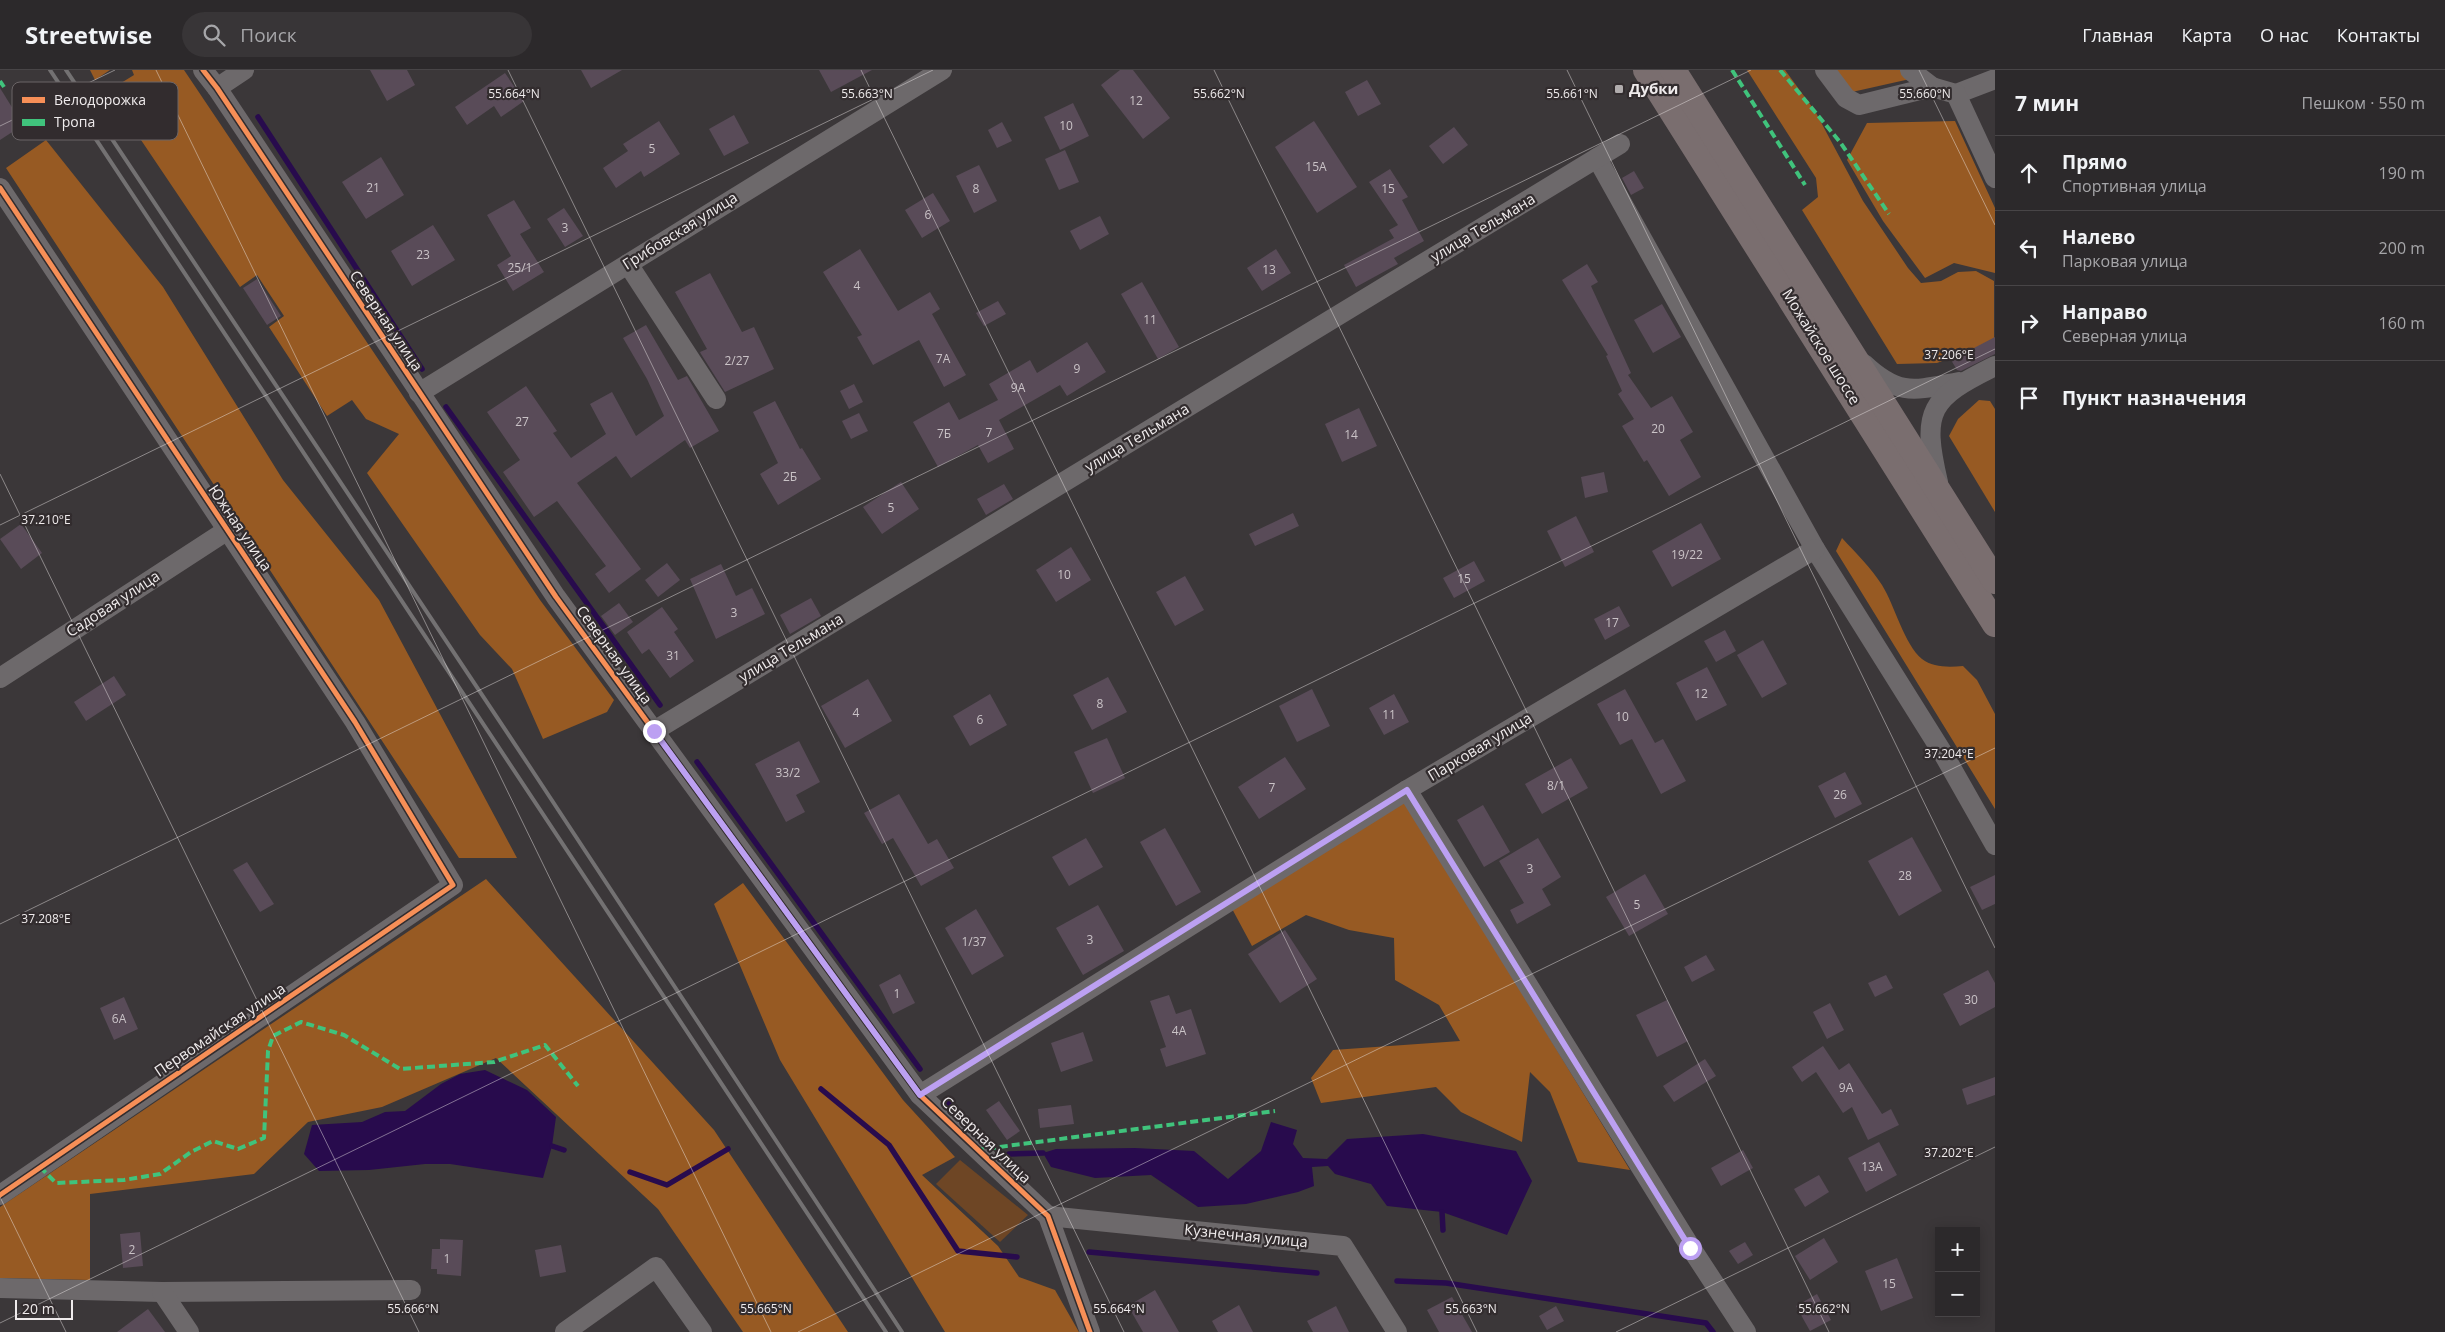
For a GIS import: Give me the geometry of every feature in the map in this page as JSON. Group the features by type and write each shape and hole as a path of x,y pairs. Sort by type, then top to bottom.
{"main road":[{"name":"Можайское шоссе","path":"1646,70 1995,624"},
{"name":"Можайское шоссе","path":"1673,70 1995,581"}],"street":[{"name":"Северная улица","path":"203,70 556,597 920,1095 1048,1216 1090,1332"},
{"path":"216,88 244,70"},
{"name":"Грибовская улица","path":"419,393 942,70"},
{"path":"1825,70 1846,98 1859,105 1932,87"},
{"path":"1910,70 1932,87 1956,94 1995,78"},
{"path":"1956,94 1995,178"},
{"name":"улица Тельмана","path":"654,731 1620,144"},
{"path":"1597,158 1815,549 1944,755 1995,845"},
{"name":"Южная улица","path":"0,188 226,531 355,722 453,886"},
{"path":"628,264 716,400"},
{"path":"1852,352 1874,373 1893,386 1920,389 1963,382"},
{"path":"1941,494 1931,452 1930,420 1940,399 1963,382 1995,366"},
{"name":"Садовая улица","path":"0,678 226,531"},
{"name":"Парковая улица","path":"920,1095 1407,790 1815,549"},
{"path":"1407,790 1690,1248 1746,1332"},
{"name":"Первомайская улица","path":"0,1195 453,886"},
{"name":"Кузнечная улица","path":"1048,1216 1343,1246 1397,1332"},
{"path":"565,1332 656,1267 702,1332"},
{"path":"0,1288 162,1292 411,1290"},
{"path":"162,1292 189,1332"}],"shaded area":[{"path":"90,70 110,70 95,80"},
{"path":"132,70 184,70 540,600 614,700 607,712 543,739 512,669 480,635 367,473 399,434 366,419 352,400 327,416 269,327 284,316 257,275 240,287 141,140 178,140 178,82 123,82 134,75"},
{"path":"1747,70 1785,70 1815,111 1863,201 1908,268 1921,283 1941,281 1958,272 1976,271 1994,281 1994,339 1975,349 1937,363 1897,364 1802,210 1818,197 1816,178"},
{"path":"1836,70 1900,70 1910,79 1852,92"},
{"path":"1955,121 1995,208 1995,273 1954,263 1925,278 1883,221 1847,160 1867,123"},
{"path":"46,140 163,287 283,480 379,600 517,858 459,858 6,168"},
{"path":"1979,400 1990,401 1995,409 1995,512 1949,436 1958,419"},
{"path":"1842,538 1882,585 1905,635 1922,659 1931,664 1947,667 1963,666 1977,680 1995,714 1995,809 1836,551"},
{"path":"1402,796 1630,1170 1578,1162 1550,1092 1530,1072 1522,1142 1461,1112 1436,1087 1321,1103 1311,1078 1333,1050 1460,1041 1439,1005 1395,980 1394,938 1349,930 1306,915 1252,946 1230,905"},
{"path":"486,879 714,1130 848,1332 743,1332 658,1209 496,1058 382,1107 308,1122 254,1174 90,1194 90,1280 0,1278 0,1207"},
{"path":"743,883 903,1100 955,1157 922,1175 998,1246 1019,1277 1055,1290 1079,1332 945,1332 780,1060 714,904"},
{"path":"485,1070 527,1090 556,1117 552,1146 543,1178 450,1164 425,1164 369,1170 319,1171 304,1154 312,1125 362,1122 385,1112 405,1111 441,1084 460,1074"},
{"path":"1271,1122 1297,1130 1293,1144 1303,1158 1327,1159 1347,1139 1423,1134 1516,1151 1532,1181 1507,1235 1442,1212 1387,1206 1371,1184 1335,1174 1328,1166 1312,1167 1314,1186 1298,1192 1246,1204 1198,1207 1151,1175 1095,1178 1051,1167 1043,1153 1056,1149 1135,1148 1194,1151 1228,1179 1261,1151"},
{"path":"960,1160 1028,1215 1000,1242 936,1184"}],"building":[{"path":"370,70 407,70 415,85 387,101"},
{"path":"581,70 622,70 591,88"},
{"path":"819,70 872,70 831,92"},
{"path":"1120,70 1133,70 1170,118 1143,139 1101,85"},
{"path":"505,73 524,101 501,117 494,106 467,125 455,107"},
{"path":"1367,80 1381,104 1358,116 1345,92"},
{"path":"0,88 12,107 12,132 0,140"},
{"path":"1073,103 1089,136 1060,150 1044,117"},
{"path":"734,115 749,143 724,156 709,129"},
{"path":"659,121 680,154 644,177 641,171 616,188 603,168 628,151 623,144"},
{"path":"1314,121 1357,187 1317,213 1275,147"},
{"path":"1002,122 1012,141 997,148 988,130"},
{"path":"1454,127 1468,145 1443,164 1429,146"},
{"path":"1065,150 1079,182 1059,190 1045,159"},
{"path":"381,157 404,195 366,219 342,182"},
{"path":"979,165 997,201 974,213 956,176"},
{"path":"1390,169 1408,197 1402,200 1424,241 1394,258 1398,264 1356,287 1344,265 1394,238 1389,230 1398,225 1369,182"},
{"path":"1634,171 1644,188 1631,195 1622,178"},
{"path":"933,193 950,221 922,238 905,210"},
{"path":"514,200 531,228 520,234 544,272 513,291 497,265 511,256 487,215"},
{"path":"564,208 583,236 565,247 547,219"},
{"path":"1100,216 1109,234 1080,250 1070,231"},
{"path":"433,225 455,260 412,286 391,251"},
{"path":"860,249 898,311 930,292 940,309 932,314 966,375 944,387 919,340 873,365 857,337 862,335 823,272"},
{"path":"1276,249 1291,273 1262,291 1247,268"},
{"path":"1587,264 1598,282 1591,286 1631,373 1628,375 1651,408 1672,396 1693,432 1680,440 1701,477 1669,496 1647,460 1644,462 1622,426 1634,419 1618,394 1622,391 1606,356 1608,355 1562,280"},
{"path":"710,273 742,332 754,327 774,369 725,392 700,352 707,349 675,292"},
{"path":"257,279 281,316 267,325 243,288"},
{"path":"1142,282 1179,347 1158,359 1121,294"},
{"path":"998,301 1006,314 984,326 976,313"},
{"path":"1662,304 1681,337 1653,353 1634,320"},
{"path":"646,325 678,380 687,376 719,431 690,448 685,440 631,478 616,456 577,483 641,569 609,593 595,574 606,566 557,501 534,517 503,472 520,460 487,412 526,386 557,431 553,433 571,458 606,434 590,404 612,392 636,436 664,416 647,379 623,338"},
{"path":"1995,337 1995,354 1961,371 1957,370 1951,360"},
{"path":"1087,342 1106,372 1067,396 1060,385 999,420 1014,449 988,463 978,445 938,467 913,422 949,402 959,420 998,400 989,384 1030,360 1037,373"},
{"path":"854,384 863,402 849,409 840,391"},
{"path":"775,401 800,449 802,448 821,479 778,505 760,474 778,463 753,412"},
{"path":"1359,408 1377,446 1342,462 1325,424"},
{"path":"859,413 868,431 851,439 842,421"},
{"path":"1604,472 1608,492 1585,498 1581,477"},
{"path":"901,482 919,509 882,534 863,507"},
{"path":"1004,484 1013,499 986,515 977,499"},
{"path":"1293,513 1299,526 1255,546 1249,534"},
{"path":"1576,516 1594,552 1565,567 1547,531"},
{"path":"1701,523 1721,559 1672,587 1652,551"},
{"path":"21,524 42,553 21,569 0,539"},
{"path":"1071,547 1091,580 1056,602 1036,570"},
{"path":"1474,561 1485,581 1454,598 1443,578"},
{"path":"667,563 680,580 658,597 645,580"},
{"path":"721,564 736,596 752,588 765,614 716,639 690,579"},
{"path":"1185,576 1204,610 1175,626 1156,592"},
{"path":"811,598 821,616 790,634 780,615"},
{"path":"619,603 633,622 615,635 601,616"},
{"path":"1619,606 1630,626 1605,640 1594,619"},
{"path":"662,607 678,629 674,632 694,661 670,678 649,649 642,654 627,632"},
{"path":"1725,630 1736,651 1716,662 1704,641"},
{"path":"1763,640 1787,684 1762,698 1737,655"},
{"path":"1707,667 1727,705 1696,721 1676,683"},
{"path":"114,676 126,695 86,721 74,702"},
{"path":"1108,677 1127,712 1092,730 1073,695"},
{"path":"868,679 892,721 845,748 821,706"},
{"path":"1312,689 1330,726 1297,742 1279,706"},
{"path":"1625,689 1655,743 1663,739 1686,781 1661,794 1632,739 1620,745 1597,704"},
{"path":"990,694 1007,725 970,746 953,716"},
{"path":"1394,694 1409,722 1384,735 1369,708"},
{"path":"1107,738 1125,778 1093,793 1074,752"},
{"path":"799,741 820,782 796,795 805,812 786,822 755,764"},
{"path":"1285,757 1306,789 1259,819 1238,787"},
{"path":"1571,758 1588,788 1542,814 1525,784"},
{"path":"1845,772 1862,804 1835,818 1818,786"},
{"path":"899,794 928,844 937,839 954,868 921,886 893,838 882,844 864,813"},
{"path":"1483,805 1510,852 1484,867 1457,820"},
{"path":"1165,828 1201,892 1176,906 1140,842"},
{"path":"1912,837 1942,891 1899,916 1868,861"},
{"path":"1086,838 1103,867 1069,886 1052,857"},
{"path":"1538,838 1561,877 1542,889 1551,905 1517,924 1510,910 1524,903 1499,861"},
{"path":"247,862 274,904 260,912 233,870"},
{"path":"1645,874 1668,914 1629,936 1606,897"},
{"path":"1995,875 1995,904 1982,910 1970,887"},
{"path":"1098,905 1124,951 1083,975 1056,928"},
{"path":"976,909 1004,956 972,975 945,928"},
{"path":"1285,930 1317,979 1280,1003 1248,954"},
{"path":"1706,955 1715,970 1692,982 1684,967"},
{"path":"1988,970 1995,983 1995,1007 1960,1026 1943,994"},
{"path":"900,974 915,1003 893,1014 879,985"},
{"path":"1886,975 1893,988 1875,997 1868,983"},
{"path":"1169,995 1176,1014 1191,1009 1206,1054 1166,1067 1160,1049 1166,1047 1150,1001"},
{"path":"124,997 138,1029 114,1040 100,1008"},
{"path":"1667,1000 1688,1041 1657,1057 1636,1015"},
{"path":"1830,1003 1844,1030 1827,1039 1813,1012"},
{"path":"1083,1032 1093,1061 1061,1072 1051,1043"},
{"path":"1823,1046 1839,1070 1849,1063 1882,1114 1891,1109 1899,1125 1868,1140 1852,1107 1843,1113 1816,1072 1802,1082 1792,1067"},
{"path":"1705,1059 1716,1076 1674,1102 1663,1086"},
{"path":"1995,1077 1995,1095 1967,1105 1962,1089"},
{"path":"999,1101 1020,1131 1007,1140 986,1110"},
{"path":"1071,1105 1074,1124 1040,1128 1038,1109"},
{"path":"1879,1142 1897,1175 1866,1192 1848,1158"},
{"path":"1743,1150 1753,1168 1721,1186 1711,1168"},
{"path":"1819,1175 1829,1192 1805,1207 1794,1189"},
{"path":"140,1232 143,1266 123,1268 120,1234"},
{"path":"1824,1238 1838,1262 1810,1280 1795,1256"},
{"path":"440,1239 463,1240 461,1276 437,1274 437,1269 431,1269 432,1249 440,1249"},
{"path":"1745,1242 1753,1255 1738,1264 1729,1251"},
{"path":"561,1245 566,1272 540,1277 535,1250"},
{"path":"1897,1258 1913,1298 1881,1311 1865,1271"},
{"path":"1155,1290 1179,1332 1143,1332 1128,1306"},
{"path":"1817,1294 1831,1320 1810,1331 1796,1306"},
{"path":"1452,1297 1472,1332 1439,1332 1427,1310"},
{"path":"1239,1305 1253,1332 1218,1332 1212,1321"},
{"path":"1336,1306 1349,1332 1313,1332 1307,1321"},
{"path":"1556,1306 1564,1321 1547,1330 1539,1316"},
{"path":"148,1309 165,1332 117,1332"}],"waterway":[{"path":"258,117 422,369"},
{"path":"446,407 660,705"},
{"path":"697,762 920,1069"},
{"path":"821,1089 889,1145 958,1251 1017,1257"},
{"path":"949,1103 982,1138"},
{"path":"552,1146 564,1150"},
{"path":"630,1172 667,1185 728,1149"},
{"path":"1009,1154 1043,1153"},
{"path":"1442,1212 1443,1230"},
{"path":"1089,1252 1317,1273"},
{"path":"1397,1281 1446,1283 1706,1323 1713,1332"}],"railway":[{"path":"50,70 58,82"},
{"path":"66,70 74,82"},
{"path":"96,140 886,1332"},
{"path":"113,140 528,764 902,1332"}],"marked path":[{"path":"1732,70 1805,185"},
{"path":"1780,70 1840,142 1889,214"},
{"path":"0,81 4,87"},
{"path":"40,1167 56,1183 124,1180 160,1174 191,1152 213,1141 238,1149 264,1138 268,1051 273,1036 301,1022 344,1035 400,1069 494,1062 545,1045 578,1086"},
{"path":"976,1150 1275,1111"}],"cycle path":[{"path":"203,70 217,88 556,597 920,1095 1048,1216 1090,1332"},
{"path":"0,188 355,722 453,885 0,1195"}],"place":[{"name":"Дубки","path":"1619,89"}],"route":[{"path":"654,731 920,1095 1407,790 1690,1248"}]}
